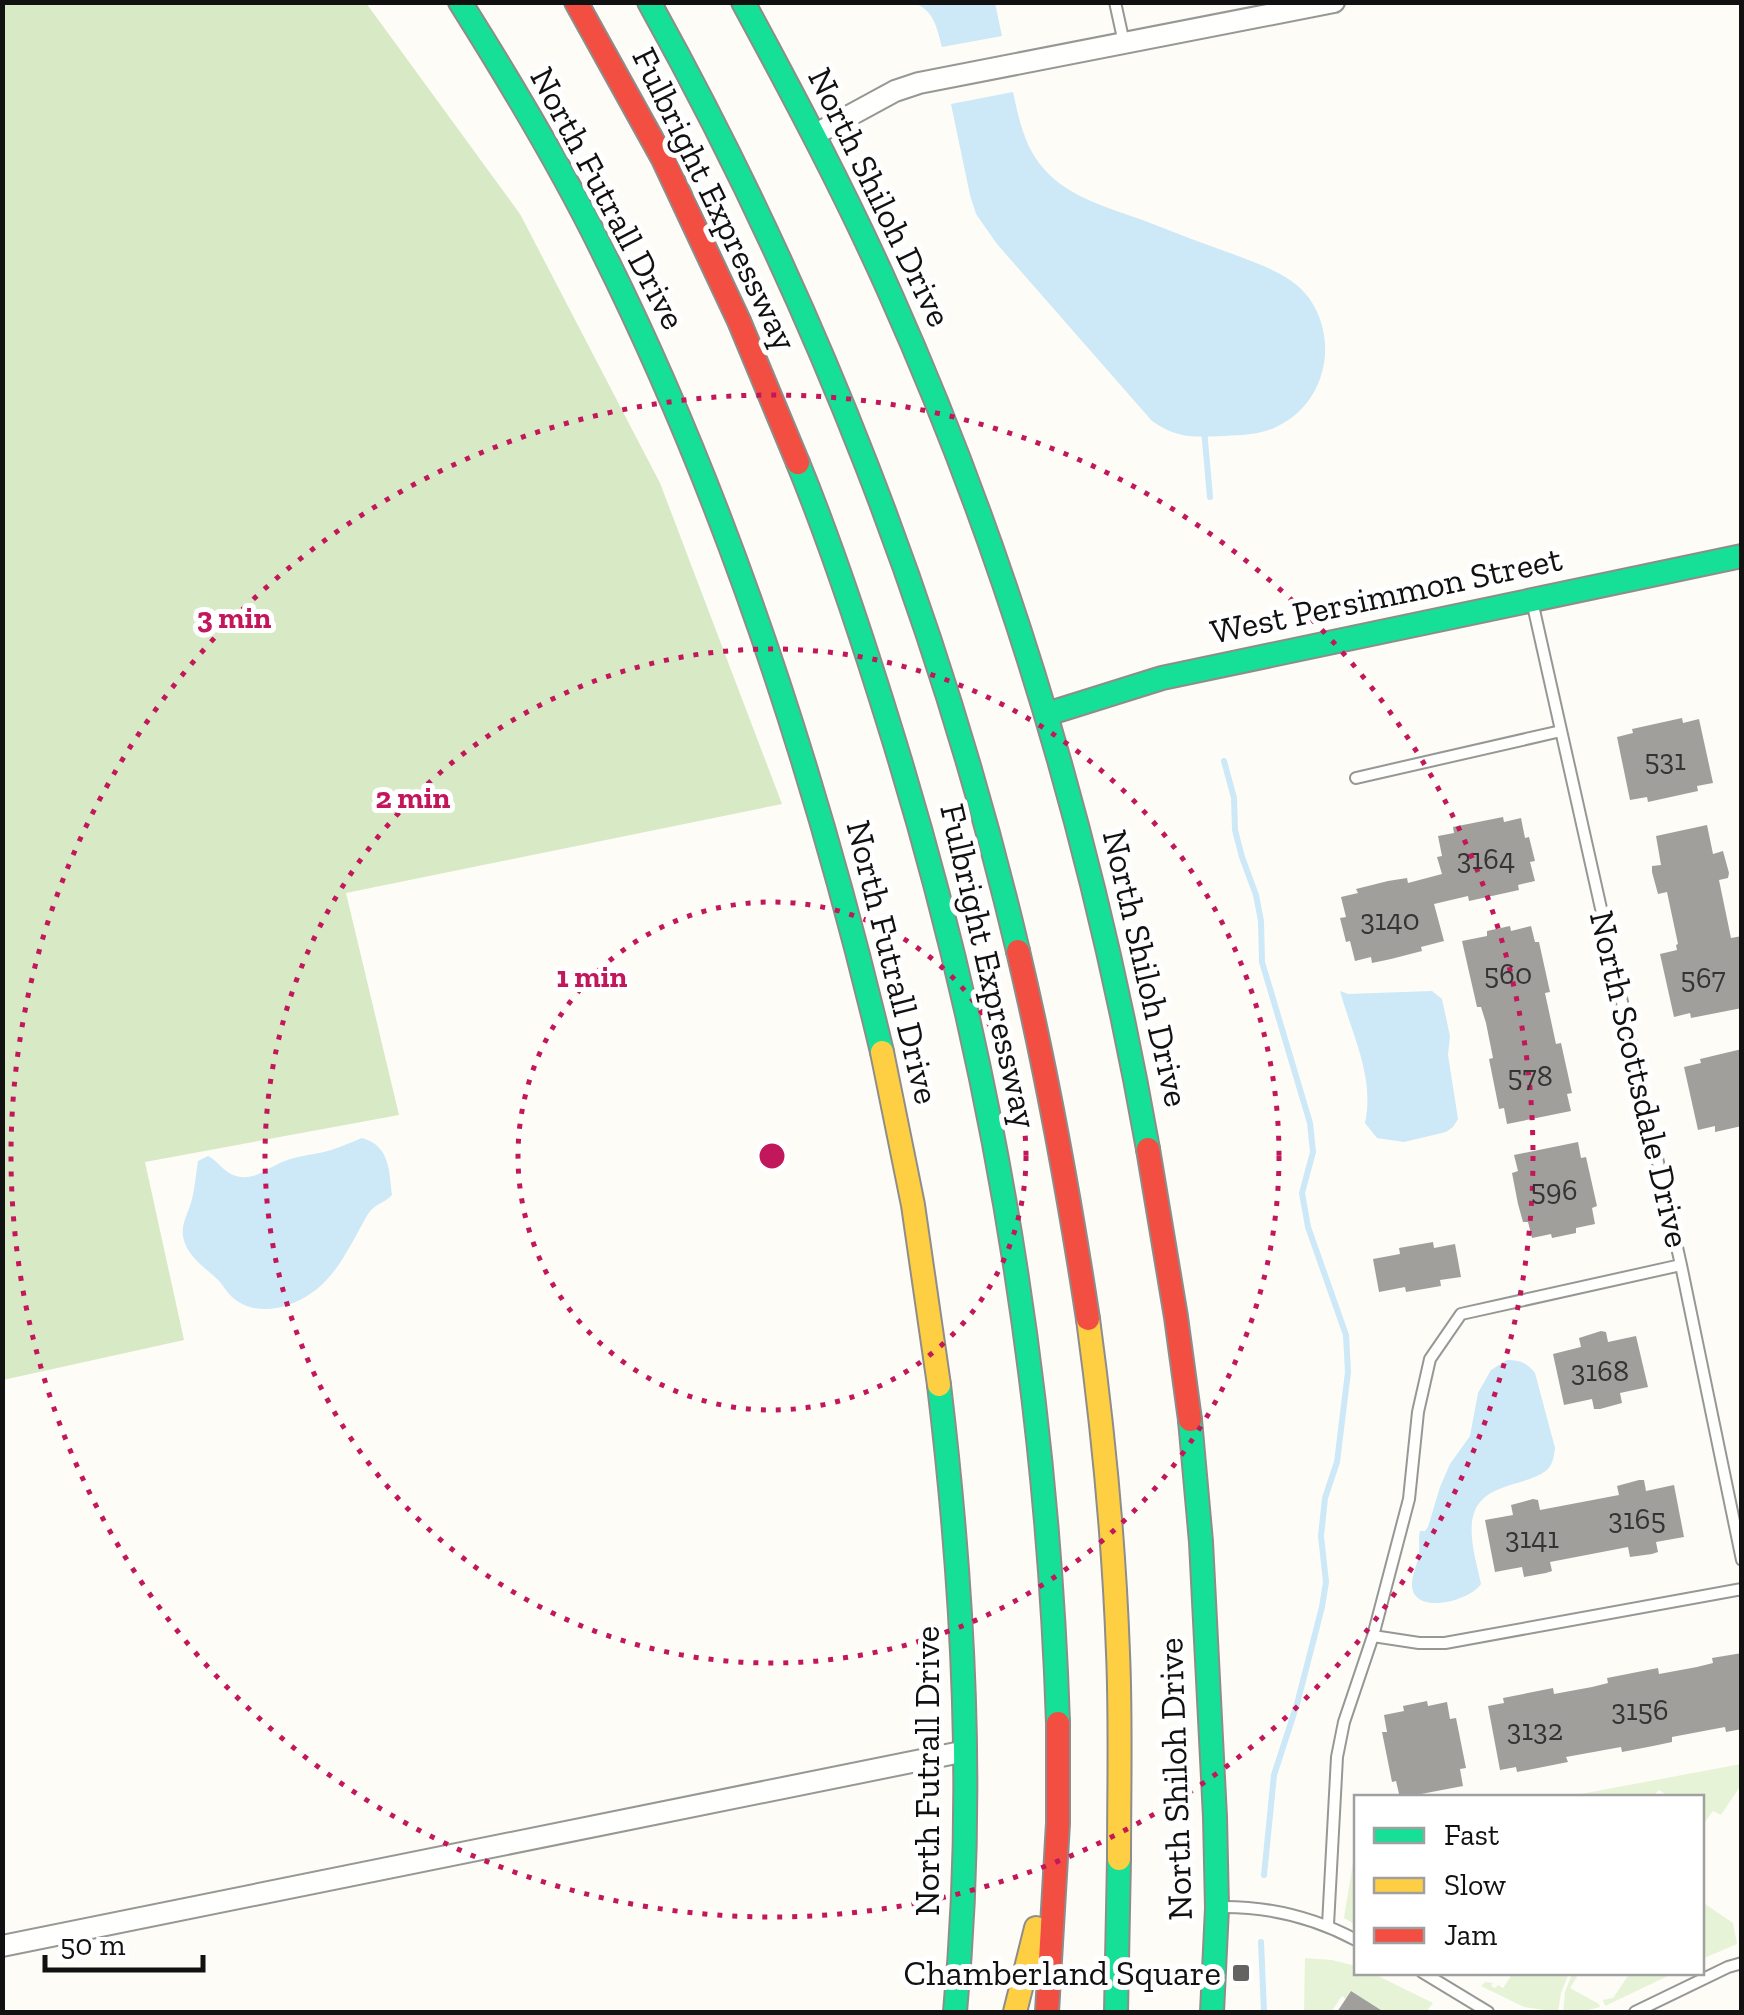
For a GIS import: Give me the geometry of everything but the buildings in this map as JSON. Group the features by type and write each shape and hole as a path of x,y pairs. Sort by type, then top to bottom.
{"main road":[{"name":"North Futrall Drive","path":"460,2 573,194 620,286 708,489 807,770 842,891 892,1094 938,1358 956,1539 968,1850 955,2012"},
{"name":"Fulbright Expressway","path":"576,2 660,155 722,284 812,498 858,625 957,957 1008,1204 1039,1440 1053,1610 1059,1755 1047,2012"},
{"name":"Fulbright Expressway","path":"649,2 716,128 778,258 872,478 958,726 1022,965 1067,1189 1088,1318 1104,1462 1115,1597 1120,1746 1120,1948 1116,2012"},
{"name":"North Shiloh Drive","path":"743,2 814,135 915,350 975,502 1047,714 1106,934 1136,1078 1176,1314 1195,1464 1217,1906 1212,2012"},
{"name":"West Persimmon Street","path":"1047,714 1162,678 1742,556"},
{"path":"1015,2012 1058,1834"}],"street":[{"path":"814,135 895,91 919,83 1334,2"},
{"path":"2,1946 966,1751"}],"lane":[{"path":"1115,2 1124,43"},
{"name":"North Scottsdale Drive","path":"1532,600 1682,1265 1742,1560"},
{"path":"1356,778 1561,731"},
{"path":"1328,1925 1337,1757 1409,1499 1418,1412 1430,1359 1461,1314 1682,1265"},
{"path":"1373,1636 1446,1643 1742,1589"},
{"path":"1217,1906 1249,1906 1328,1925 1354,1939"},
{"path":"1635,2012 1742,1963"},
{"path":"1427,1975 1488,2012"}],"green space":[{"path":"2,3 366,3 520,214 660,483 782,804 346,893 399,1115 145,1162 184,1340 3,1380"},
{"path":"1741,1764 1741,1785 1721,1815 1713,1811 1705,1822 1704,1795 1667,1795 1659,1790 1654,1795 1576,1795"},
{"path":"1354,1856 1354,1924 1344,1918"},
{"path":"1704,1903 1733,1923 1737,1944 1704,1958"},
{"path":"1305,1958 1354,1966 1354,1975 1376,1975 1433,2003 1426,2012 1384,2012 1351,1991 1346,1999 1342,1996 1331,2012 1304,2012"},
{"path":"1512,1975 1568,1975 1558,2012 1524,2007 1481,1986 1485,1982 1503,1988"},
{"path":"1574,1975 1577,1977 1570,1988 1600,2007 1563,2012 1565,1992"},
{"path":"1628,1975 1670,1975 1605,2006 1603,2000 1613,1998"}],"water":[{"path":"914,3 995,3 1002,36 942,47 930,15"},
{"path":"1013,92 1027,143 1044,169 1065,188 1267,268 1286,277 1309,298 1324,334 1325,352 1316,388 1293,417 1270,430 1244,435 1195,436 1161,427 997,244 976,214 951,104"},
{"path":"1340,991 1432,991 1442,999 1450,1036 1448,1055 1458,1119 1453,1127 1404,1142 1377,1138 1365,1123 1365,1073"},
{"path":"362,1138 383,1153 392,1195 370,1211 336,1268 310,1294 280,1307 249,1307 231,1296 188,1249 183,1227 198,1161 208,1156 229,1173 247,1177 290,1159 329,1151"},
{"path":"1507,1360 1523,1363 1535,1373 1555,1448 1552,1463 1538,1475 1496,1490 1479,1503 1472,1530 1481,1584 1449,1602 1429,1603 1415,1595 1412,1585 1420,1531 1428,1527 1450,1464 1470,1436 1478,1393 1491,1370"}],"waterway":[{"path":"1204,429 1210,497"},
{"path":"1224,761 1234,798 1235,830 1261,921 1262,962 1310,1123 1313,1152 1302,1193 1308,1227 1346,1335 1348,1372 1337,1462 1325,1498 1321,1536 1326,1582 1322,1607 1274,1775 1264,1875"},
{"path":"1261,1942 1264,2012"}],"traffic: fast":[{"path":"460,2 587,220 691,445 730,544 798,745 857,949 882,1052"},
{"path":"649,2 765,229 866,464 951,705 1018,951"},
{"path":"743,2 873,256 934,396 1012,606 1076,821 1127,1039 1148,1149"},
{"path":"798,463 848,597 892,734 958,976 985,1099 1027,1347 1052,1597 1058,1723"},
{"path":"1047,714 1162,678 1742,556"},
{"path":"939,1385 955,1541 964,1698 964,1855 955,2012"},
{"path":"1190,1420 1201,1542 1215,1817 1217,1908 1212,2012"},
{"path":"1116,2012 1119,1859"}],"traffic: slow":[{"path":"882,1052 913,1205 939,1385"},
{"path":"1088,1319 1107,1485 1116,1611 1119,1859"},
{"path":"1015,2012 1036,1928"}],"traffic: jam":[{"path":"576,2 663,159 739,321 798,463"},
{"path":"1018,951 1057,1134 1088,1319"},
{"path":"1148,1149 1190,1420"},
{"path":"1047,2012 1058,1823 1058,1723"}],"place":[{"name":"Chamberland Square","path":"1241,1973"}]}
